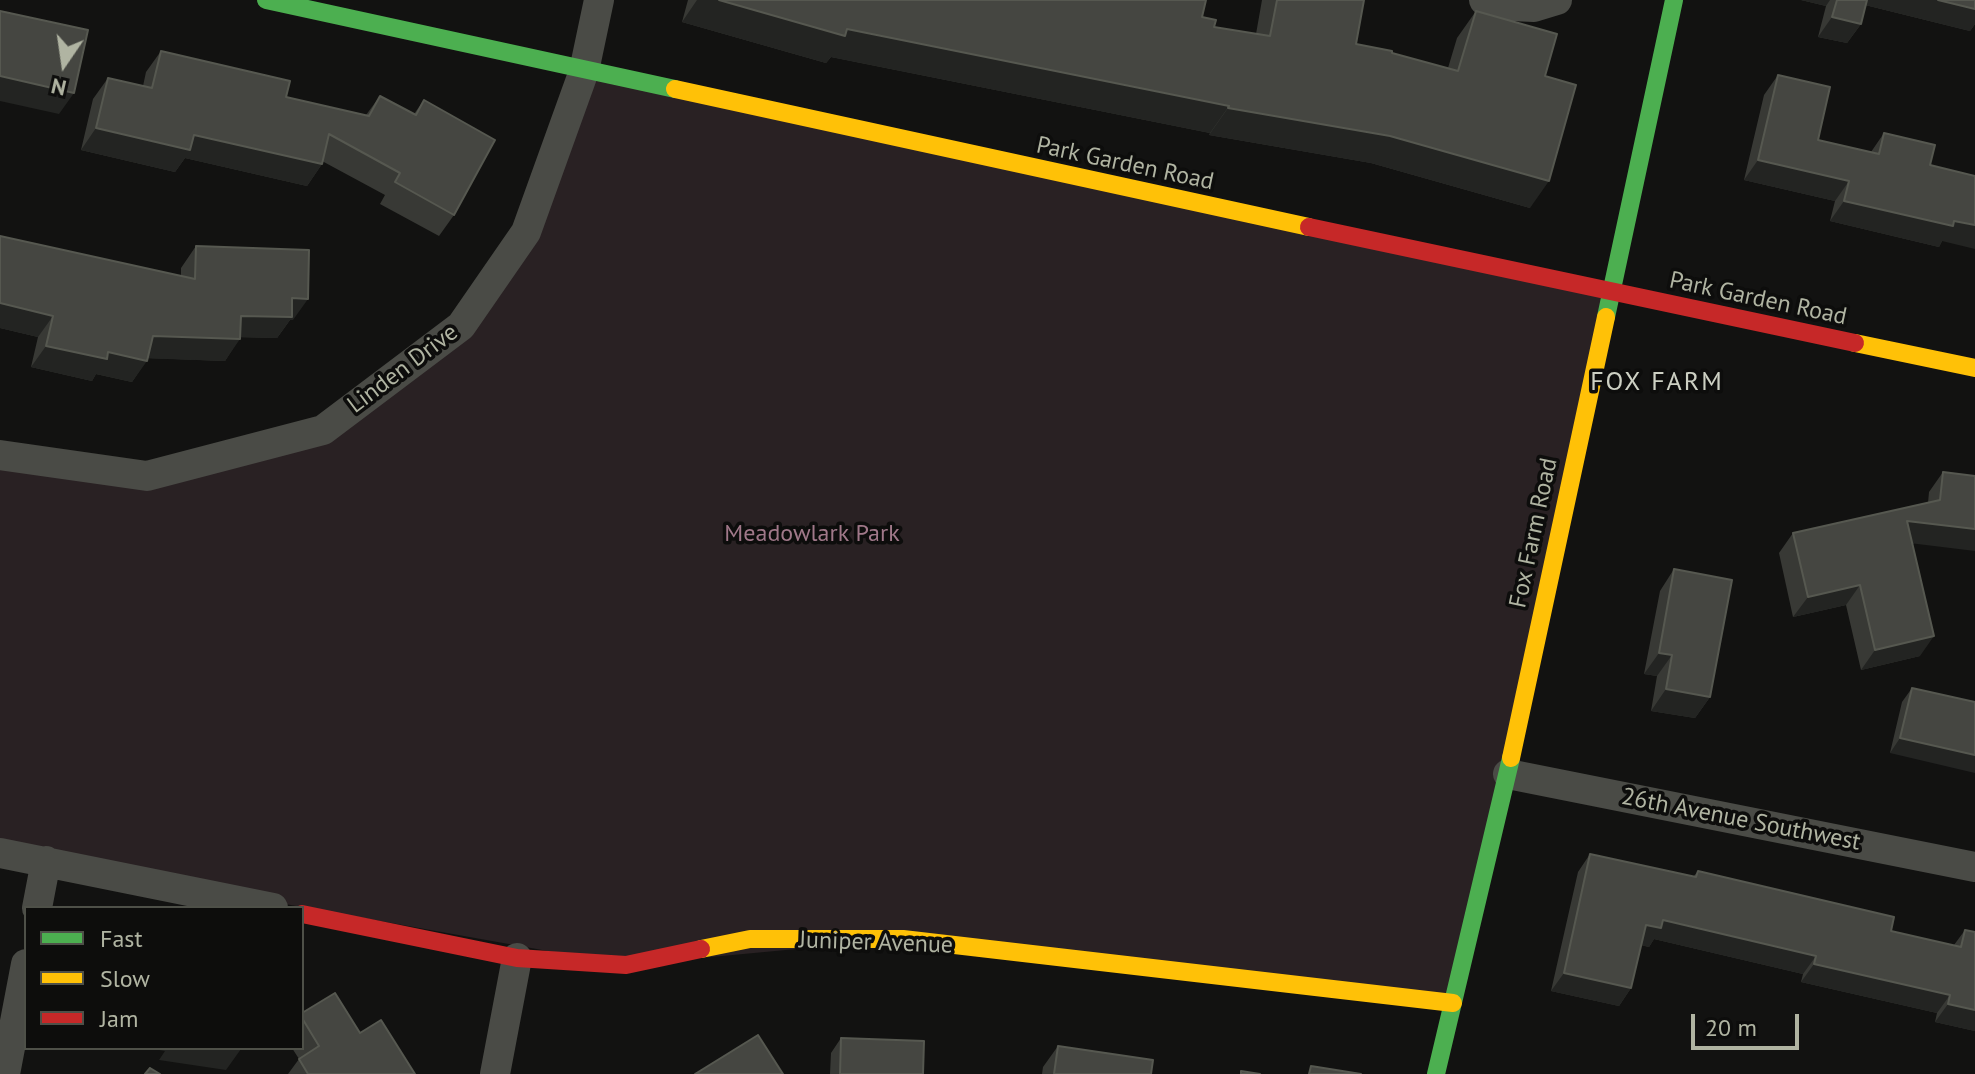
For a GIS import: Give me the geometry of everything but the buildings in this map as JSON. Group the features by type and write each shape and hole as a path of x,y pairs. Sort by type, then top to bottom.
{"street":[{"name":"Park Garden Road","path":"266,0 1610,293 1975,368"},
{"name":"Linden Drive","path":"0,455 147,476 323,430 461,326 526,232 584,71 599,0"},
{"path":"1484,0 1534,7 1557,0"},
{"name":"Fox Farm Road","path":"1436,1074 1508,774 1674,0"},
{"name":"26th Avenue Southwest","path":"1508,774 1975,867"},
{"path":"0,853 263,906"},
{"path":"37,906 46,861"},
{"name":"Juniper Avenue","path":"304,914 517,958 626,965 750,939 903,939 1453,1003"},
{"path":"495,1074 517,958"},
{"path":"5,1074 24,974"}],"green space":[{"name":"Meadowlark Park","path":"584,71 1610,293 1453,1003 903,939 626,965 0,853 0,455 147,476 323,430 461,326 526,232"}],"traffic: fast":[{"path":"266,0 675,89"},
{"path":"1606,317 1674,0"},
{"path":"1436,1074 1511,758"}],"traffic: slow":[{"path":"675,89 1309,227"},
{"path":"1511,758 1606,317"},
{"path":"1855,343 1975,368"},
{"path":"701,949 750,939 903,939 1453,1003"}],"traffic: jam":[{"path":"1309,227 1855,343"},
{"path":"304,914 517,958 626,965 701,949"}],"district":[{"name":"FOX FARM","path":"1657,383"}]}
